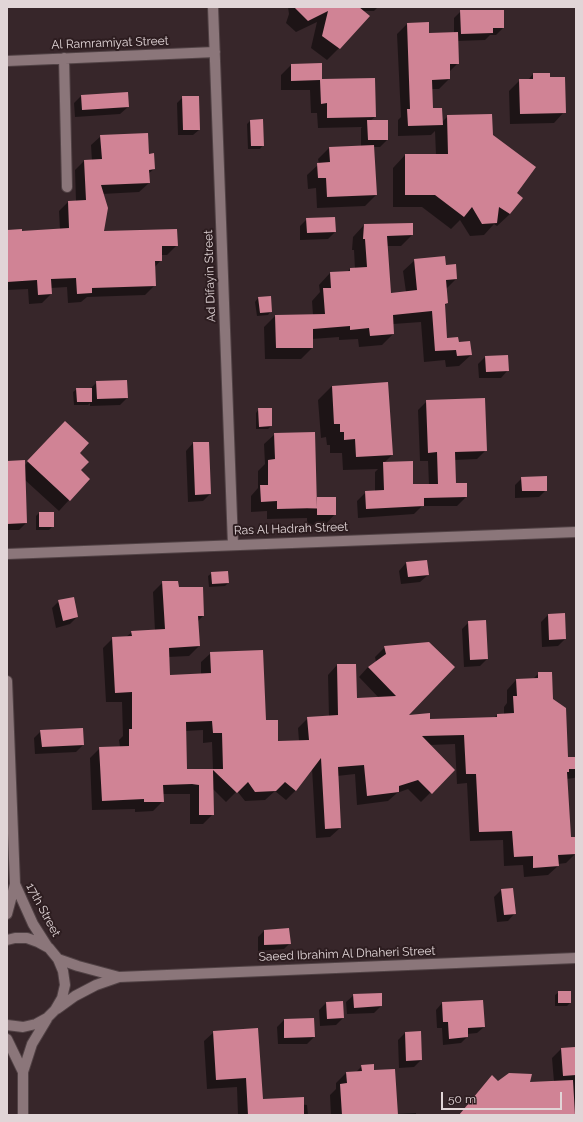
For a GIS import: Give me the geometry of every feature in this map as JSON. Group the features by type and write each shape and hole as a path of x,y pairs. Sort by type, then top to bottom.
{"street":[{"name":"Ad Difayin Street","path":"213,7 233,544"},
{"name":"Al Ramramiyat Street","path":"7,61 215,52"},
{"path":"64,58 67,187"},
{"name":"Ras Al Hadrah Street","path":"7,554 233,544 576,532"},
{"name":"17th Street","path":"7,681 15,884 7,914"},
{"name":"17th Street","path":"15,884 33,924 48,948"},
{"path":"7,940 27,938 48,948 58,959 63,971 65,985 62,998 55,1010 47,1018 32,1044 22,1072 23,1115"},
{"name":"Saeed Ibrahim Al Dhaheri Street","path":"55,1010 75,996 96,985 119,977 576,958"},
{"name":"Saeed Ibrahim Al Dhaheri Street","path":"58,959 119,977"},
{"path":"7,1025 23,1027 36,1024 47,1018"},
{"path":"7,1039 22,1072"}],"building":[{"path":"294,7 359,7 370,16 340,49 322,36 328,11 308,21"},
{"path":"460,10 504,10 504,28 493,28 493,33 461,34"},
{"path":"429,22 429,33 458,32 459,64 450,64 450,79 432,80 433,108 442,108 443,125 408,126 407,109 410,109 407,23"},
{"path":"322,63 322,79 375,78 376,117 327,118 327,103 321,104 320,80 291,81 291,64"},
{"path":"533,73 550,73 550,77 565,77 566,113 520,114 519,79 533,79"},
{"path":"128,92 129,107 82,110 81,95"},
{"path":"182,96 199,96 200,130 183,130"},
{"path":"492,114 493,135 536,167 517,193 523,198 510,214 499,207 497,223 482,224 472,207 464,217 435,195 405,195 405,154 448,154 447,115"},
{"path":"263,119 264,146 251,146 250,120"},
{"path":"367,120 388,120 388,140 368,140"},
{"path":"148,133 149,154 154,153 155,169 149,170 150,183 101,185 108,208 104,231 177,229 178,246 162,246 162,261 155,261 156,286 92,288 92,293 77,294 76,278 51,279 52,294 38,295 37,280 7,282 7,230 22,229 22,231 69,228 68,201 86,200 84,160 102,159 100,135"},
{"path":"374,145 377,195 327,197 326,178 318,178 317,163 330,162 329,147"},
{"path":"335,217 336,232 307,233 306,218"},
{"path":"413,223 413,235 387,236 391,293 417,290 414,259 445,256 446,265 456,264 457,279 446,280 448,303 445,304 447,338 458,337 459,342 470,341 472,355 457,356 456,350 435,351 432,311 393,315 394,334 370,336 369,328 350,330 350,326 313,329 313,348 276,348 275,315 325,314 323,288 331,288 330,272 350,271 350,268 367,267 365,239 363,239 364,224"},
{"path":"271,296 272,312 260,313 258,297"},
{"path":"508,355 509,371 486,372 485,356"},
{"path":"127,380 128,398 97,399 96,381"},
{"path":"388,382 393,455 356,457 355,439 344,440 344,432 340,432 340,424 334,424 332,386"},
{"path":"76,388 92,388 92,402 77,402"},
{"path":"485,398 487,451 455,452 456,483 467,483 467,497 424,498 424,506 366,509 365,491 384,490 383,462 413,461 413,484 438,484 437,452 428,453 426,400"},
{"path":"258,408 272,408 272,426 259,427"},
{"path":"65,421 89,443 80,453 89,462 81,470 90,479 70,501 27,461"},
{"path":"315,432 317,508 277,509 277,501 261,502 260,485 268,485 268,460 275,459 274,433"},
{"path":"193,442 209,442 211,494 195,495"},
{"path":"25,460 27,523 7,524 7,461"},
{"path":"547,476 547,491 522,491 521,477"},
{"path":"317,497 336,497 336,515 317,515"},
{"path":"39,512 54,512 54,527 39,527"},
{"path":"427,560 429,575 408,577 406,562"},
{"path":"228,571 229,583 212,584 211,572"},
{"path":"162,581 178,581 179,587 203,587 204,616 198,616 200,646 169,648 170,675 211,673 210,652 263,650 266,720 278,720 278,741 309,740 307,717 338,715 337,664 356,664 357,698 396,696 368,667 386,654 384,646 429,642 455,667 409,715 430,713 430,719 497,717 497,714 514,713 513,696 517,696 516,679 538,678 538,672 552,672 553,699 566,708 568,757 576,757 576,769 569,769 569,772 567,772 571,837 575,837 576,854 558,855 559,866 533,868 533,856 514,857 512,831 479,832 476,774 466,774 464,735 422,736 455,770 432,794 418,780 399,786 399,792 367,796 364,765 338,767 341,828 325,829 321,758 296,791 285,782 276,791 255,792 248,782 237,793 213,770 214,815 199,815 199,785 192,784 163,785 164,802 144,802 144,799 102,801 99,747 129,746 129,729 132,729 132,692 115,693 112,637 132,636 131,631 165,629","holes":["212,721 213,733 222,733 223,769 187,769 186,722"]},
{"path":"74,597 78,617 63,621 58,600"},
{"path":"565,613 566,639 549,640 548,614"},
{"path":"486,620 488,659 470,660 468,621"},
{"path":"83,728 84,745 42,747 40,730"},
{"path":"513,888 516,914 504,915 501,889"},
{"path":"289,928 291,944 264,945 264,930"},
{"path":"558,991 571,991 571,1003 558,1003"},
{"path":"382,993 382,1006 354,1008 353,994"},
{"path":"483,1000 485,1027 468,1028 468,1037 449,1039 448,1022 443,1022 442,1002"},
{"path":"343,1001 344,1018 327,1019 326,1002"},
{"path":"314,1018 315,1037 284,1038 284,1019"},
{"path":"258,1028 263,1099 304,1097 304,1115 248,1115 246,1078 216,1080 213,1031"},
{"path":"421,1031 422,1060 406,1061 405,1032"},
{"path":"575,1047 576,1075 563,1076 561,1048"},
{"path":"374,1064 374,1070 395,1069 398,1115 342,1115 340,1084 347,1083 346,1072 362,1071 361,1065"},
{"path":"509,1073 532,1074 530,1082 573,1080 575,1115 459,1115 492,1075 498,1081"}]}
